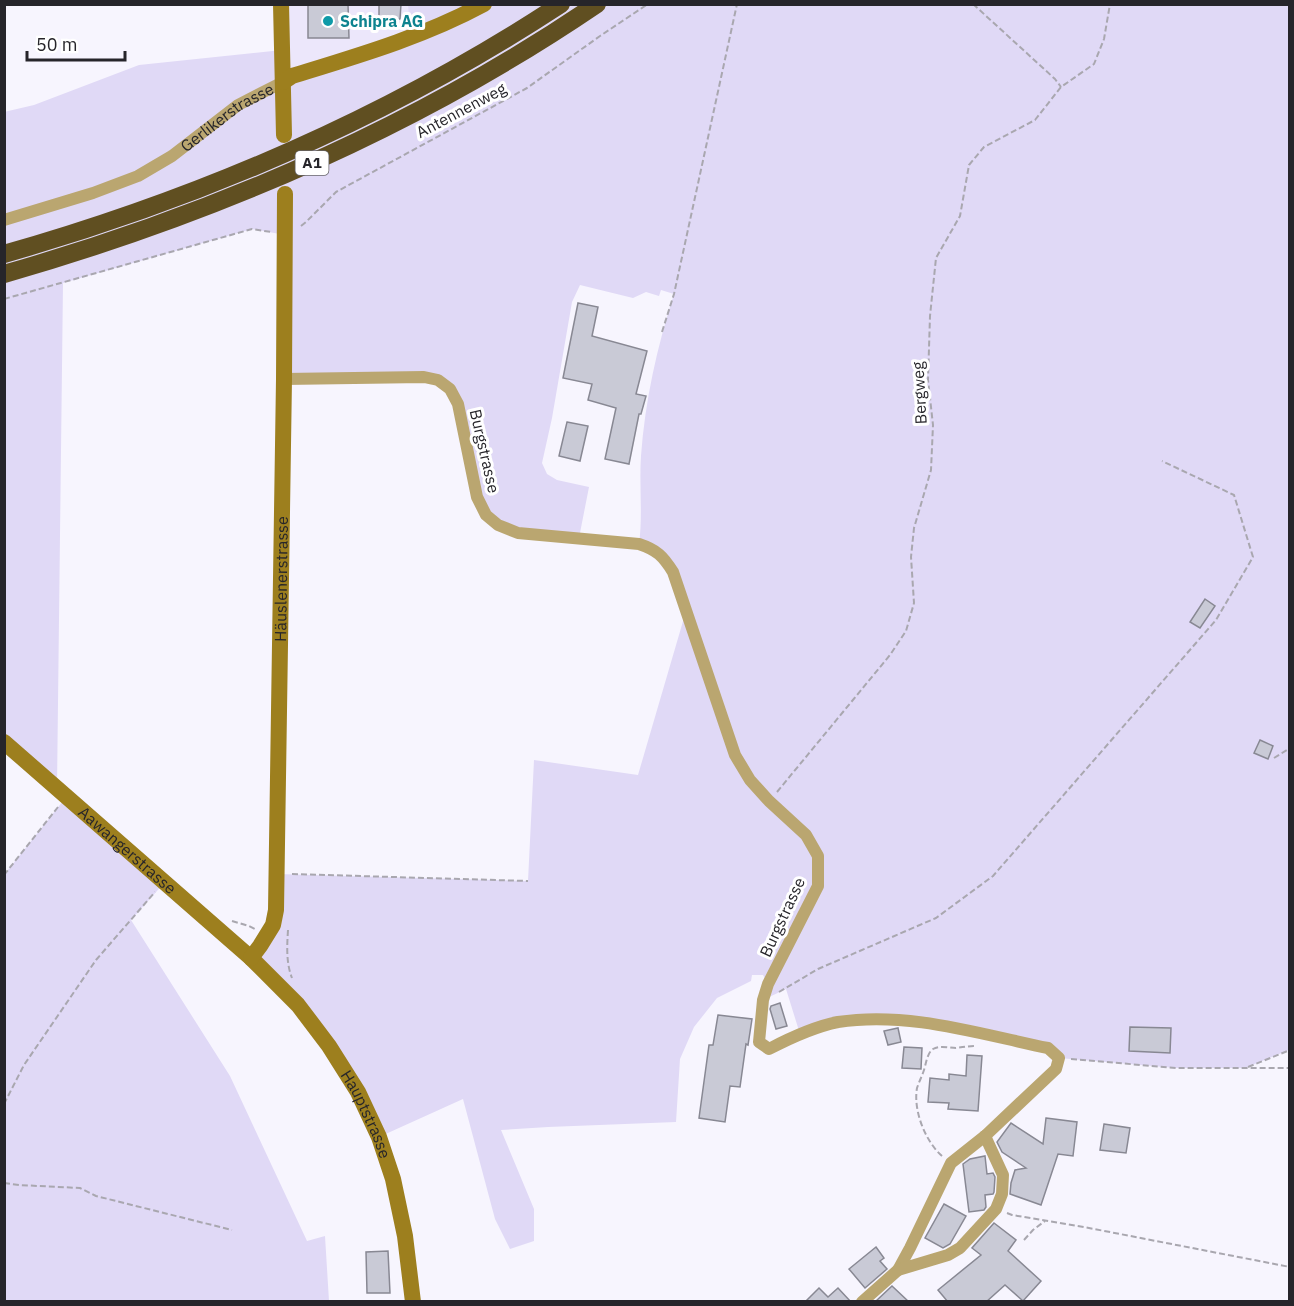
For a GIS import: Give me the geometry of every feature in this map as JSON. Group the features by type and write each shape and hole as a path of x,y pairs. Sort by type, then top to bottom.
{"highway":[{"name":"A1","path":"4,254 163,202 294,150 431,82 493,47 561,4"},
{"name":"A1","path":"4,274 179,218 268,183 321,159 404,119 466,85 597,4"}],"street":[{"path":"281,4 284,135"},
{"name":"Gerlikerstrasse","path":"4,220 93,193 138,176 172,156 238,105 275,88 292,76 410,38 484,4"},
{"name":"Häuslenerstrasse","path":"251,958 273,925 276,910 285,194"},
{"name":"Burgstrasse","path":"284,379 424,377 438,380 450,389 458,404 477,497 486,515 498,525 518,533 639,544 652,548 665,558 673,572 735,755 750,780 806,835 818,856 818,886 768,984 763,1000 759,1042 769,1049 800,1034 835,1023 871,1018 927,1023 1048,1048 1059,1058"},
{"name":"Aawangerstrasse","path":"4,741 251,958"},
{"name":"Hauptstrasse","path":"251,958 298,1005 329,1046 358,1092 379,1137 393,1179 405,1236 413,1302"},
{"path":"862,1302 898,1270 951,1164 985,1136 1056,1069 1059,1058"},
{"path":"898,1270 948,1255 960,1248 996,1209 1002,1194 1004,1174 985,1136"}],"path":[{"name":"Antennenweg","path":"285,235 306,222 336,192 527,88 648,4"},
{"path":"662,332 674,294 737,4"},
{"path":"973,4 1061,87"},
{"name":"Bergweg","path":"769,801 890,655 906,631 914,603 910,557 914,528 931,470 933,425 928,380 930,316 936,258 960,216 969,165 984,147 1035,120 1061,87 1094,64 1104,39 1110,4"},
{"path":"4,299 252,229 285,235"},
{"path":"763,1000 818,969 936,918 993,876 1216,620 1253,557 1234,495 1162,461"},
{"path":"1274,758 1290,748"},
{"path":"4,875 67,796"},
{"path":"296,874 528,881"},
{"path":"4,1104 24,1065 96,960 165,882"},
{"path":"951,1164 935,1149 928,1138 919,1116 917,1088 929,1054 934,1049 976,1045"},
{"path":"1245,1068 1290,1050"},
{"path":"1059,1058 1176,1068 1290,1068"},
{"path":"4,1183 80,1188 96,1196 232,1230"},
{"path":"996,1209 1012,1215 1290,1267"},
{"path":"1024,1240 1046,1221"}],"shaded area":[{"path":"281,5 408,5 410,38 283,82"},
{"path":"408,5 1289,5 1289,1050 1245,1068 1176,1068 1059,1058 1048,1048 870,1018 800,1034 786,989 763,1000 768,984 763,975 752,975 751,981 717,998 694,1027 680,1059 676,1122 501,1130 534,1209 534,1241 510,1249 495,1219 463,1099 379,1137 358,1092 251,958 260,946 277,874 528,881 534,760 638,775 686,611 673,572 639,544 641,456 645,415 657,354 674,294 661,290 659,296 646,292 633,298 580,285 572,302 542,463 547,474 557,480 589,487 579,538 518,533 486,515 458,404 438,380 284,379 285,235 252,229 63,283 57,787 5,742 4,112 34,105 139,65 282,50 283,82 410,38"},
{"path":"67,796 165,882 131,920 230,1076 307,1241 325,1236 329,1301 5,1301 4,875"}],"building":[{"name":"Schipra AG","path":"308,4 348,4 349,38 308,38"},
{"path":"379,4 401,4 400,19 379,19"},
{"path":"578,303 598,307 592,336 647,351 636,394 646,396 641,414 639,414 629,464 605,459 616,408 588,400 592,384 563,378"},
{"path":"567,422 588,426 580,461 559,456"},
{"path":"1205,599 1215,606 1200,628 1190,622"},
{"path":"1260,740 1273,746 1268,759 1254,753"},
{"path":"780,1003 787,1026 776,1029 770,1009 771,1006"},
{"path":"718,1015 752,1019 740,1087 730,1086 725,1122 699,1118 709,1045 713,1045"},
{"path":"1130,1027 1171,1028 1170,1053 1129,1051"},
{"path":"898,1028 901,1042 888,1045 884,1031"},
{"path":"904,1047 922,1048 921,1069 902,1068"},
{"path":"967,1055 982,1056 978,1111 948,1109 949,1103 928,1102 930,1078 949,1080 949,1074 966,1076"},
{"path":"1046,1118 1077,1122 1073,1156 1058,1154 1041,1205 1010,1194 1015,1170 1026,1168 1002,1152 997,1142 1011,1123 1043,1144"},
{"path":"1104,1124 1130,1128 1126,1153 1100,1150"},
{"path":"985,1156 987,1174 993,1173 995,1177 994,1192 985,1195 984,1210 969,1212 963,1164 970,1159"},
{"path":"944,1204 966,1216 950,1244 943,1248 925,1238"},
{"path":"994,1223 1016,1240 1008,1251 1041,1281 1023,1301 1005,1285 986,1302 948,1302 938,1290 981,1255 972,1248"},
{"path":"876,1247 884,1258 880,1261 887,1269 865,1288 849,1269"},
{"path":"388,1251 390,1293 367,1293 366,1252"},
{"path":"892,1286 909,1302 875,1302"},
{"path":"819,1288 828,1297 838,1288 851,1302 805,1302"}],"place":[{"name":"Schipra AG","path":"328,21"}]}
